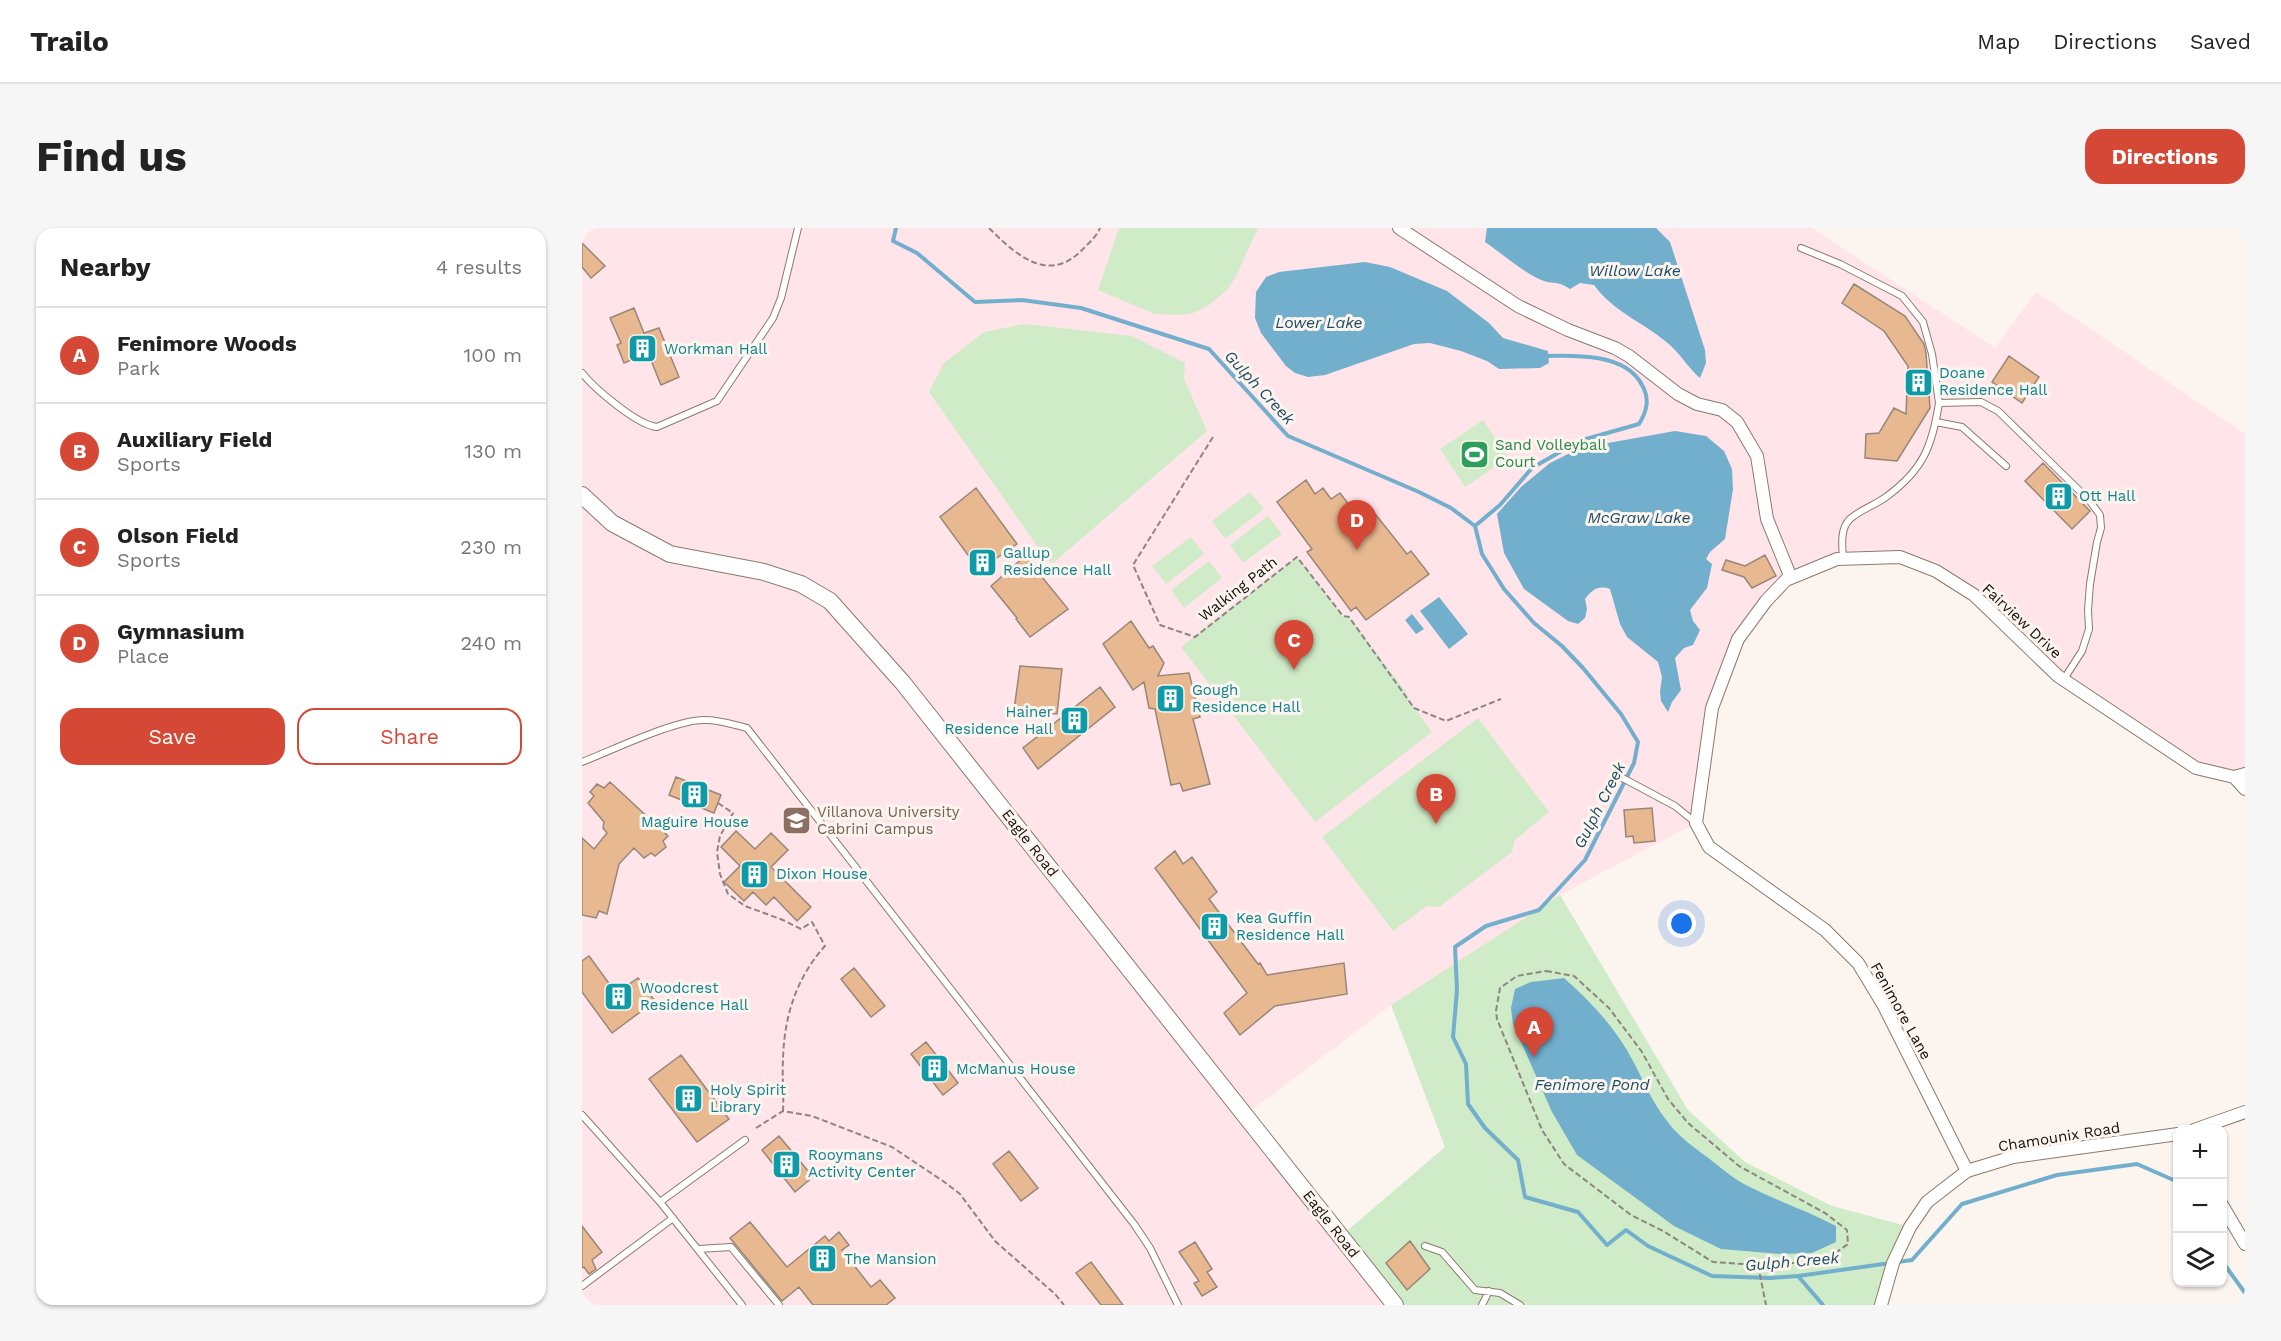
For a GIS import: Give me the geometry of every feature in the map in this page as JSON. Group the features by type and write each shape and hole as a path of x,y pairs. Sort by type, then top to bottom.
{"street":[{"path":"1399,228 1518,306 1568,330 1615,348 1678,394 1697,404 1722,410 1737,422 1757,456 1767,519 1791,578"},
{"name":"Eagle Road","path":"582,495 612,523 670,554 764,572 801,584 830,601 903,682 1395,1305"},
{"name":"Fairview Drive","path":"1696,823 1712,708 1738,639 1766,601 1786,580 1843,558 1900,557 1936,571 1974,595 2064,679 2196,768 2239,776 2245,789"},
{"name":"Fenimore Lane","path":"1696,823 1708,847 1825,930 1858,963 1884,1006 1967,1171"},
{"path":"2209,1125 2245,1113"},
{"name":"Chamounix Road","path":"1881,1305 1893,1263 1910,1227 1927,1202 1967,1171 2013,1157 2173,1135"},
{"path":"2227,1212 2245,1244"}],"lane":[{"path":"582,373 608,397 648,426 657,427 717,401 773,318 781,298 798,228"},
{"path":"1801,248 1840,264 1902,296 1923,322 1932,354 1939,403 1932,442 1905,482 1849,519 1842,537 1843,558"},
{"path":"1939,403 1980,402 1998,411 2089,500 2100,515 2101,528 2090,584 2089,629 2082,651 2064,679"},
{"path":"1936,422 1962,427 2006,466"},
{"path":"582,762 676,725 704,719 747,728 1134,1224 1150,1248 1178,1305"},
{"path":"1615,774 1675,806 1696,823"},
{"path":"582,1114 660,1202 742,1305"},
{"path":"660,1202 746,1140"},
{"path":"582,1286 673,1218"},
{"path":"1425,1245 1442,1252 1475,1290 1500,1293 1520,1305"},
{"path":"698,1249 731,1247 779,1305"},
{"path":"1482,1305 1489,1291"}],"path":[{"path":"989,228 1003,242 1037,265 1054,268 1078,254 1100,228"},
{"name":"Walking Path","path":"1214,437 1133,565 1160,626 1195,637 1297,557 1343,616 1349,617 1414,708 1446,721 1501,699"},
{"path":"718,803 733,813 720,836 717,852 720,874 728,894 745,906 801,929 812,922 825,946 806,969 789,1008 783,1061 783,1111"},
{"path":"1546,971 1574,976 1609,1008 1642,1052 1668,1099 1688,1123 1738,1166 1825,1213 1846,1230 1848,1244 1837,1252 1809,1262 1758,1265 1713,1262 1663,1231 1631,1215 1564,1164 1542,1130 1497,1019 1500,988 1517,976 1527,974 1546,971"},
{"path":"756,1128 783,1111 812,1116 892,1147 960,1194 995,1241 1055,1294 1064,1305"},
{"path":"1758,1265 1766,1305"}],"shaded area":[{"path":"582,228 1812,228 1995,348 2036,292 2245,434 2245,769 2236,770 2190,763 2058,676 1974,595 1900,557 1837,559 1786,580 1738,639 1712,708 1696,823 1560,895 1391,1005 1245,1115 1395,1305 582,1305"}],"green space":[{"path":"1119,228 1258,228 1228,289 1209,305 1193,313 1179,315 1155,314 1098,290"},
{"path":"1025,324 1132,336 1185,363 1184,379 1207,431 1053,563 1047,560 929,392 944,363 984,332"},
{"name":"Sand Volleyball Court","path":"1483,420 1508,458 1465,487 1440,449"},
{"path":"1250,492 1264,509 1225,539 1212,521"},
{"path":"1268,516 1282,534 1243,563 1230,545"},
{"path":"1191,537 1204,554 1166,584 1152,566"},
{"path":"1297,557 1343,616 1349,617 1406,692 1407,698 1432,732 1315,822 1181,647"},
{"path":"1209,561 1222,578 1184,608 1171,590"},
{"path":"1478,718 1549,812 1515,840 1512,852 1439,907 1427,906 1393,931 1322,837"},
{"path":"1560,895 1688,1110 1745,1162 1832,1206 1910,1227 1881,1305 1394,1305 1341,1236 1445,1147 1391,1005"}],"water":[{"name":"Willow Lake","path":"1487,228 1656,228 1670,242 1705,350 1706,363 1700,378 1671,346 1621,311 1594,285 1580,283 1570,289 1536,278 1485,242"},
{"name":"Lower Lake","path":"1365,262 1390,267 1447,291 1489,323 1503,338 1548,351 1549,363 1540,368 1499,369 1487,361 1461,351 1430,343 1414,344 1325,375 1308,377 1295,373 1286,366 1261,333 1255,318 1256,292 1266,277 1279,272"},
{"name":"McGraw Lake","path":"1675,431 1706,436 1724,451 1732,469 1733,489 1725,539 1710,552 1706,559 1712,564 1707,588 1690,610 1693,621 1700,630 1693,645 1684,648 1675,658 1681,690 1668,712 1661,701 1662,677 1658,662 1627,637 1620,624 1610,589 1599,588 1593,591 1585,599 1587,609 1585,618 1578,624 1568,621 1524,589 1504,553 1497,514 1521,487 1550,463 1580,448"},
{"path":"1439,597 1468,634 1449,649 1420,611"},
{"path":"1412,614 1424,629 1416,634 1405,620"},
{"name":"Fenimore Pond","path":"1564,978 1611,1027 1626,1049 1657,1107 1681,1136 1744,1184 1836,1226 1836,1242 1812,1253 1781,1254 1721,1249 1674,1226 1577,1155 1552,1112 1513,1024 1511,1008 1515,989 1531,982"}],"building":[{"path":"582,243 605,266 591,278 582,267"},
{"name":"Doane Residence Hall","path":"1854,284 1905,316 1924,344 1930,408 1897,461 1865,458 1866,434 1879,433 1894,408 1906,414 1908,366 1884,331 1842,303"},
{"name":"Workman Hall","path":"634,308 644,333 659,328 679,377 661,385 648,353 624,363 617,345 621,343 610,318"},
{"path":"2009,356 2039,377 2022,403 1992,382"},
{"name":"Ott Hall","path":"2043,463 2090,511 2072,529 2025,481"},
{"path":"1306,480 1315,494 1323,488 1331,499 1340,493 1356,514 1368,505 1407,554 1411,551 1429,574 1366,620 1356,607 1351,611 1307,552 1312,549 1277,502"},
{"path":"976,488 1017,544 979,570 940,517"},
{"path":"1765,555 1776,576 1752,588 1744,577 1722,570 1726,560 1745,566"},
{"path":"1025,556 1068,609 1030,637 991,586"},
{"name":"Gough Residence Hall","path":"1131,621 1149,648 1153,646 1164,663 1158,676 1189,673 1200,717 1193,719 1210,784 1183,791 1180,783 1171,785 1155,709 1149,708 1144,682 1133,690 1103,644"},
{"path":"1020,666 1062,669 1057,714 1014,710"},
{"path":"1100,687 1115,707 1038,769 1023,748"},
{"name":"Maguire House","path":"676,777 721,795 714,813 669,795"},
{"path":"610,782 668,836 663,841 666,847 655,856 651,853 644,858 634,848 619,864 607,914 599,911 596,918 582,915 582,838 594,849 607,833 603,828 604,822 588,803 594,796 590,792 597,784 604,788"},
{"path":"1652,808 1655,841 1634,843 1633,836 1626,837 1624,810"},
{"name":"Dixon House","path":"736,831 755,849 771,833 788,850 771,867 811,907 797,921 774,897 766,905 753,892 744,901 724,882 740,866 721,847"},
{"name":"Kea Guffin Residence Hall","path":"1175,851 1183,864 1192,857 1217,892 1209,899 1267,975 1344,963 1347,994 1275,1006 1240,1035 1224,1013 1247,993 1155,868"},
{"name":"Woodcrest Residence Hall","path":"589,956 616,993 638,978 655,1001 612,1033 582,992 582,961"},
{"path":"854,968 885,1006 871,1017 841,979"},
{"name":"McManus House","path":"926,1042 958,1083 943,1095 911,1054"},
{"name":"Holy Spirit Library","path":"681,1055 729,1119 697,1142 649,1079"},
{"name":"Rooymans Activity Center","path":"779,1136 813,1177 795,1192 762,1150"},
{"path":"1009,1151 1038,1188 1021,1201 993,1164"},
{"name":"The Mansion","path":"750,1222 787,1267 825,1236 829,1241 839,1232 849,1245 842,1250 871,1287 880,1280 895,1298 886,1305 813,1305 799,1287 782,1301 730,1238"},
{"path":"582,1226 602,1252 592,1260 596,1269 589,1274 584,1267 582,1268"},
{"path":"1410,1241 1430,1269 1407,1290 1386,1263"},
{"path":"1195,1242 1212,1269 1207,1272 1217,1287 1202,1296 1194,1283 1199,1281 1179,1252"},
{"path":"1091,1262 1123,1305 1101,1305 1076,1273"}],"waterway":[{"name":"Gulph Creek","path":"896,228 893,241 917,253 975,302 1022,300 1081,308 1209,349 1288,436 1451,508 1475,526 1482,554 1504,589 1534,623 1562,646 1583,668 1621,714 1638,742 1634,763 1585,860 1539,910 1486,926 1455,947 1457,990 1453,1037 1466,1064 1468,1104 1485,1128 1518,1160 1525,1197 1578,1212 1607,1245 1626,1230 1648,1246 1712,1276 1770,1278 1912,1260 1962,1204 2057,1175 2137,1164 2173,1180"},
{"path":"1475,526 1500,505 1532,468 1579,441 1639,424 1644,414 1647,400 1642,385 1624,367 1612,361 1584,356 1543,356"},
{"name":"Gulph Creek","path":"2227,1268 2245,1293"},
{"path":"1798,1276 1823,1305"}],"place":[{"name":"Workman Hall","path":"643,349"},
{"name":"Doane Residence Hall","path":"1918,382"},
{"name":"Sand Volleyball Court","path":"1474,454"},
{"name":"Ott Hall","path":"2058,496"},
{"name":"Gymnasium","path":"1357,550"},
{"name":"Gallup Residence Hall","path":"982,562"},
{"name":"Olson Field","path":"1294,670"},
{"name":"Gough Residence Hall","path":"1171,699"},
{"name":"Hainer Residence Hall","path":"1074,721"},
{"name":"Maguire House","path":"695,795"},
{"name":"Villanova University Cabrini Campus","path":"796,821"},
{"name":"Auxiliary Field","path":"1436,824"},
{"name":"Dixon House","path":"755,874"},
{"name":"Kea Guffin Residence Hall","path":"1215,927"},
{"name":"Woodcrest Residence Hall","path":"619,997"},
{"name":"Fenimore Woods","path":"1534,1057"},
{"name":"McManus House","path":"935,1069"},
{"name":"Holy Spirit Library","path":"689,1099"},
{"name":"Rooymans Activity Center","path":"787,1164"},
{"name":"The Mansion","path":"823,1259"}]}
